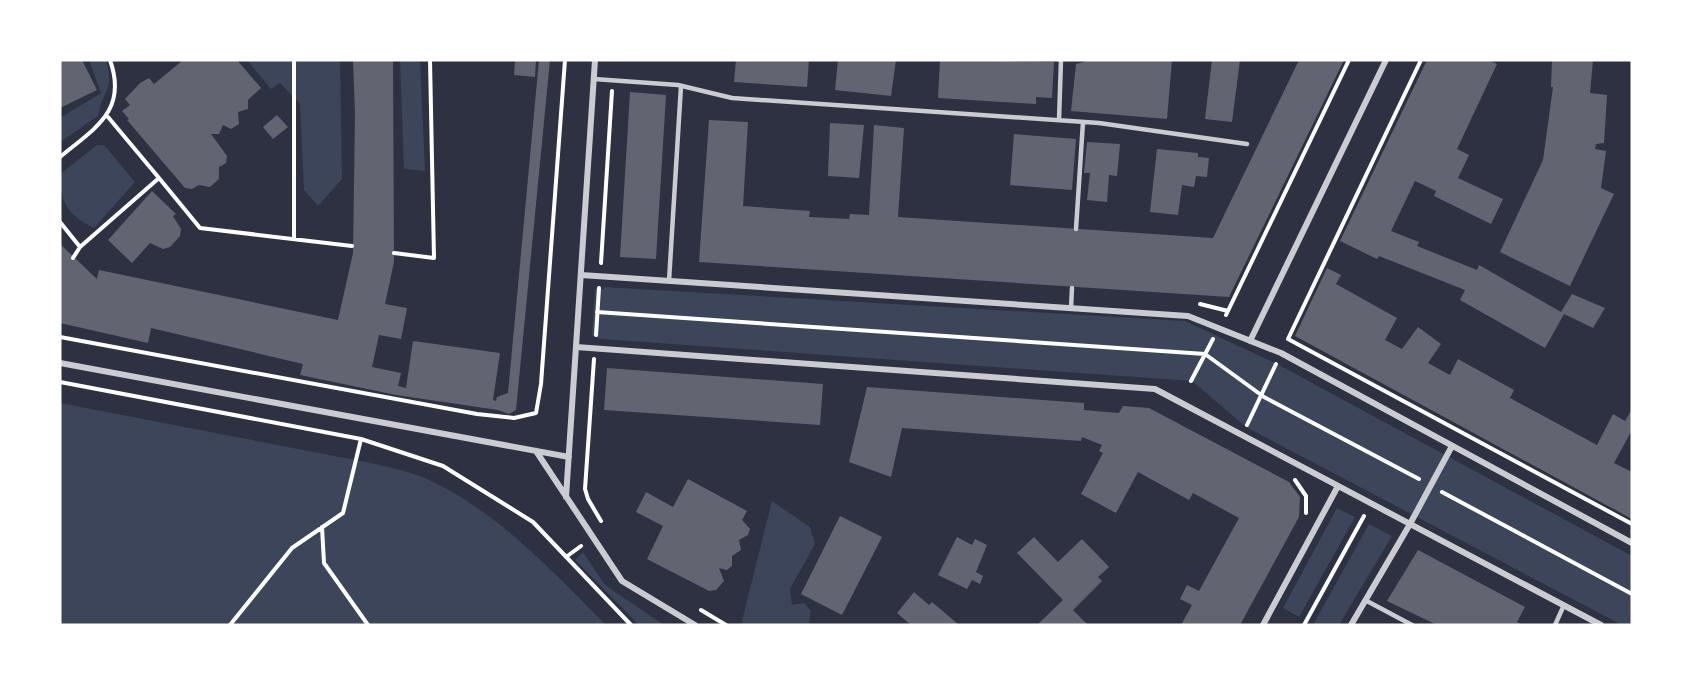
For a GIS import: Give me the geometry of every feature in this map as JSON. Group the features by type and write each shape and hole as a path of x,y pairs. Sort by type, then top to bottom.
{"street":[{"path":"566,497 595,60"},
{"path":"1250,341 1386,60"},
{"path":"581,275 1182,315 1281,353 1632,543"},
{"path":"576,347 1155,389 1601,625"},
{"path":"60,363 569,457"},
{"path":"1350,625 1410,524 1452,446"},
{"path":"536,451 622,581 694,625"},
{"path":"1263,625 1338,486"}],"lane":[{"path":"1059,120 1061,60"},
{"path":"594,79 681,86 732,98 1083,122 1247,144"},
{"path":"669,281 681,86"},
{"path":"1076,229 1083,122"},
{"path":"1071,308 1072,288"},
{"path":"1365,600 1412,625"},
{"path":"1555,625 1563,605"}],"path":[{"path":"60,157 108,117 117,80 110,60"},
{"path":"294,60 294,239"},
{"path":"394,253 434,258 430,60"},
{"path":"60,337 477,414 514,418 536,413 541,384 565,60"},
{"path":"1196,303 1227,313 1349,60"},
{"path":"1421,60 1288,339 1632,525"},
{"path":"601,262 613,81"},
{"path":"108,117 200,228 352,246"},
{"path":"73,258 81,247 159,178"},
{"path":"60,222 81,247"},
{"path":"595,338 600,286"},
{"path":"597,312 1205,354 1262,395 1422,481"},
{"path":"1191,381 1213,339"},
{"path":"605,364 594,361 585,489 588,499 606,529"},
{"path":"1246,427 1276,363"},
{"path":"60,382 361,439 443,466 533,522 631,625"},
{"path":"230,625 292,548 343,513 361,439"},
{"path":"1285,474 1298,482 1304,490 1308,502 1306,515"},
{"path":"1439,490 1632,594"},
{"path":"1304,625 1364,516"},
{"path":"322,527 324,562 368,625"},
{"path":"566,556 581,546"},
{"path":"697,608 726,625"}],"shaded area":[{"path":"89,60 106,60 108,70 109,84 98,116 60,142 60,118 101,93"},
{"path":"247,60 340,60 342,179 318,206 304,190 300,104 280,83 271,89"},
{"path":"400,60 420,60 425,171 404,169"},
{"path":"97,145 104,145 135,182 94,228 78,218 67,207 60,184 60,174"},
{"path":"604,287 1185,321 1279,365 1632,556 1632,625 1622,625 1246,427 1192,381 601,339 592,336 595,289 604,289"},
{"path":"60,403 371,463 420,476 447,489 497,522 520,541 606,625 60,625"},
{"path":"772,501 810,527 815,544 790,589 792,605 804,603 811,611 809,622 813,625 743,625 742,621"},
{"path":"1337,508 1355,517 1299,617 1283,608"},
{"path":"1369,524 1392,536 1339,625 1313,625"},
{"path":"583,552 605,585 664,625 639,625 575,560"}],"building":[{"path":"60,60 82,60 97,90 60,108"},
{"path":"183,60 237,60 261,88 248,100 248,109 238,112 239,124 231,129 223,125 219,134 211,134 227,156 226,163 219,167 219,179 210,187 199,185 192,189 185,188 127,120 129,119 122,111 130,105 125,99 140,83 149,78 154,84"},
{"path":"353,60 393,60 394,262 385,304 407,308 401,339 379,335 372,367 401,373 398,386 406,388 413,341 500,353 493,400 496,401 497,397 508,393 539,60 550,60 516,410 509,414 498,410 396,395 300,375 303,364 151,328 148,343 60,323 60,244 97,279 99,270 338,320 353,253 355,114"},
{"path":"515,60 536,60 535,77 514,75"},
{"path":"736,60 809,60 807,87 734,82"},
{"path":"838,60 896,60 891,96 835,90"},
{"path":"940,60 1054,62 1052,98 1036,97 1036,104 938,98"},
{"path":"1091,60 1172,60 1167,119 1071,111 1076,64"},
{"path":"1212,60 1240,60 1232,122 1205,119"},
{"path":"1299,60 1344,60 1229,297 699,262 709,120 748,122 743,206 810,211 809,217 849,219 850,214 869,215 874,125 904,128 898,217 1213,238"},
{"path":"1427,60 1488,60 1497,64 1457,149 1469,155 1458,178 1503,199 1491,224 1434,196 1436,191 1415,181 1391,231 1419,242 1417,246 1477,270 1479,265 1561,312 1572,294 1605,308 1593,328 1564,314 1545,348 1460,300 1465,290 1379,256 1377,259 1340,241"},
{"path":"1552,60 1593,60 1590,93 1607,95 1604,143 1596,144 1595,149 1606,151 1601,188 1614,194 1570,286 1500,252 1543,160 1553,87 1551,87"},
{"path":"630,92 666,95 656,259 620,257"},
{"path":"277,115 288,127 273,139 263,127"},
{"path":"830,123 864,125 859,178 828,176"},
{"path":"1014,134 1076,139 1072,190 1010,185"},
{"path":"1087,142 1120,144 1117,176 1109,175 1107,202 1087,200 1090,173 1084,173"},
{"path":"1157,149 1198,153 1198,157 1209,158 1207,177 1196,176 1194,187 1182,185 1178,215 1150,212"},
{"path":"152,191 176,214 173,216 181,229 180,236 170,247 163,249 150,243 132,263 108,240"},
{"path":"1327,268 1341,275 1336,284 1397,318 1385,340 1402,349 1418,327 1441,344 1428,363 1450,375 1458,359 1514,390 1510,398 1597,445 1613,414 1625,421 1632,409 1632,430 1614,463 1632,472 1632,519 1295,336"},
{"path":"607,368 823,384 820,425 604,410"},
{"path":"867,387 1084,403 1084,410 1119,413 1123,406 1149,408 1289,482 1300,497 1299,517 1240,625 1181,625 1192,605 1180,599 1187,585 1199,591 1239,518 1193,493 1189,500 1138,472 1116,513 1081,494 1103,453 1099,451 1102,445 1082,437 1081,441 902,428 891,477 849,462"},
{"path":"688,479 747,511 742,520 750,529 748,535 739,540 741,550 732,556 732,566 727,570 719,568 724,581 716,590 709,591 647,559 663,526 636,512 646,492 673,507"},
{"path":"840,516 882,537 842,615 801,594"},
{"path":"957,537 972,545 975,539 987,545 976,572 983,576 980,584 972,580 967,589 938,575"},
{"path":"1034,537 1058,562 1082,539 1109,567 1098,577 1102,581 1073,610 1088,625 1037,625 1063,600 1017,553"},
{"path":"1418,550 1525,607 1517,622 1523,625 1437,625 1387,601"},
{"path":"914,592 929,605 932,602 959,625 911,625 897,613"}]}
